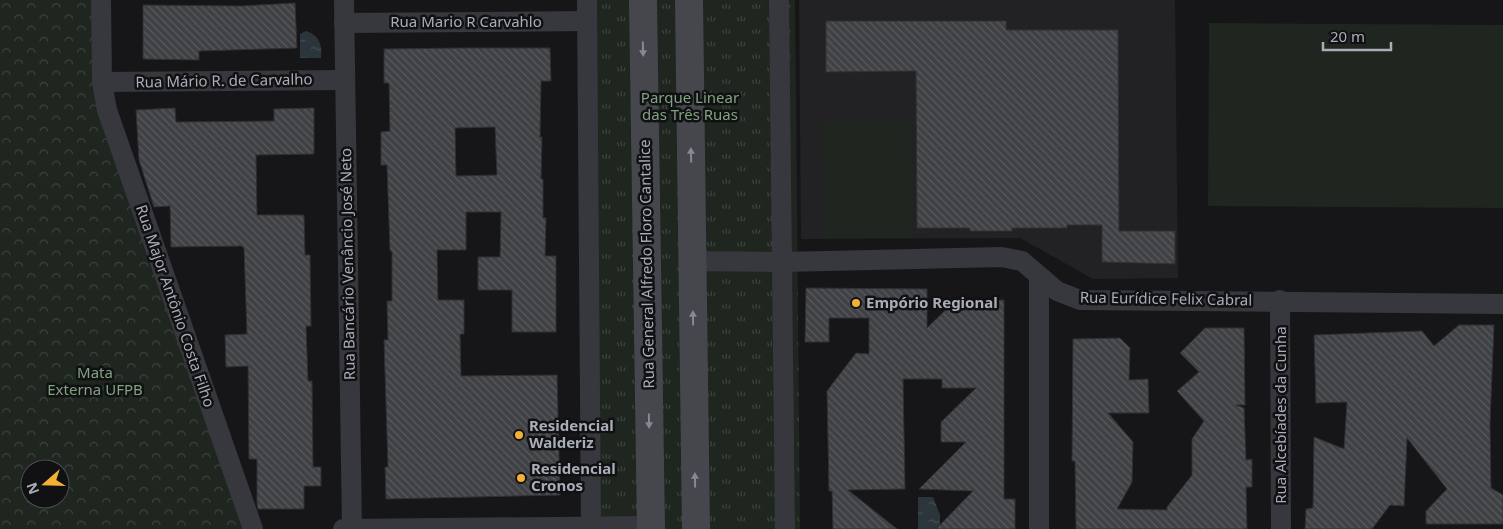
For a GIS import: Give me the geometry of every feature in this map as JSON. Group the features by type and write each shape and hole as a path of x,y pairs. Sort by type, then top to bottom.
{"main road":[{"name":"Rua General Alfredo Floro Cantalice","path":"643,0 651,528"},
{"path":"689,0 696,529"}],"street":[{"name":"Rua Major Antônio Costa Filho","path":"101,0 102,82 107,110 253,529"},
{"name":"Rua Bancário Venâncio José Neto","path":"344,0 352,529"},
{"path":"587,0 591,528"},
{"path":"780,0 785,529"},
{"name":"Rua Mario R Carvahlo","path":"344,23 587,21"},
{"name":"Rua Mário R. de Carvalho","path":"102,82 345,80"},
{"name":"Rua Eurídice Felix Cabral","path":"692,261 782,262 1002,257 1022,261 1038,277 1057,291 1080,300 1280,300 1503,304"},
{"path":"1038,277 1039,529"},
{"name":"Rua Alcebíades da Cunha","path":"1280,300 1282,529"},
{"path":"343,529 651,528"}],"shaded area":[{"path":"799,0 1175,0 1178,278 1093,279 1020,238 801,239"}],"green space":[{"name":"Mata Externa UFPB","path":"0,0 95,0 97,95 245,529 0,529"},
{"name":"Parque Linear das Três Ruas","path":"582,0 795,0 800,529 590,529"},
{"path":"1209,23 1503,25 1503,208 1208,206"},
{"path":"823,122 911,122 912,238 824,238"}],"water":[{"path":"306,31 319,41 321,58 300,58 300,34"},
{"path":"918,497 933,497 940,515 940,529 918,529"}],"building":[{"path":"295,3 297,48 199,51 199,60 143,59 143,5 241,6"},
{"path":"826,21 1006,21 1006,30 1118,30 1119,231 1175,231 1175,264 1102,262 1102,225 1067,225 1067,228 1012,228 1012,231 970,231 970,228 917,228 916,71 826,72"},
{"path":"550,48 551,81 541,81 540,137 542,137 541,179 543,179 543,218 546,218 545,256 556,256 556,332 512,332 512,290 478,290 478,257 500,257 501,212 466,212 466,250 437,250 438,300 464,300 464,334 460,334 461,376 557,375 560,495 386,499 385,467 388,467 384,340 388,340 387,301 392,301 392,251 390,251 387,165 381,165 381,132 390,131 389,83 384,83 384,49","holes":["495,127 497,175 456,176 455,128"]},
{"path":"175,108 176,122 274,121 274,109 314,108 314,154 256,155 257,215 304,215 305,255 310,255 311,326 306,326 308,381 312,381 313,467 321,467 321,486 304,486 304,509 258,509 257,459 249,459 248,366 226,367 225,335 247,334 244,248 242,246 171,247 170,206 154,207 139,160 136,110"},
{"path":"806,288 927,289 927,328 956,300 1004,300 1004,499 1015,499 1015,529 936,529 973,491 919,489 966,442 941,442 941,422 976,388 942,388 942,379 903,379 905,489 848,490 897,529 833,529 832,491 829,491 827,391 856,353 869,354 869,318 829,318 829,342 805,342"},
{"path":"1459,325 1494,325 1490,423 1491,488 1503,495 1503,524 1426,524 1426,511 1447,489 1407,438 1404,506 1390,505 1372,529 1305,529 1306,509 1313,508 1314,437 1344,449 1347,402 1316,403 1314,335 1422,331 1434,346"},
{"path":"1205,328 1244,328 1245,405 1236,405 1244,408 1246,460 1252,459 1252,487 1246,487 1247,529 1076,529 1075,461 1072,461 1073,339 1120,338 1130,348 1129,380 1148,379 1149,413 1108,413 1133,442 1132,482 1117,509 1167,510 1167,507 1192,475 1192,439 1204,421 1177,391 1199,372 1180,353"}],"place":[{"name":"Empório Regional","path":"856,303"},
{"name":"Residencial Walderiz","path":"519,435"},
{"name":"Residencial Cronos","path":"521,478"}]}
